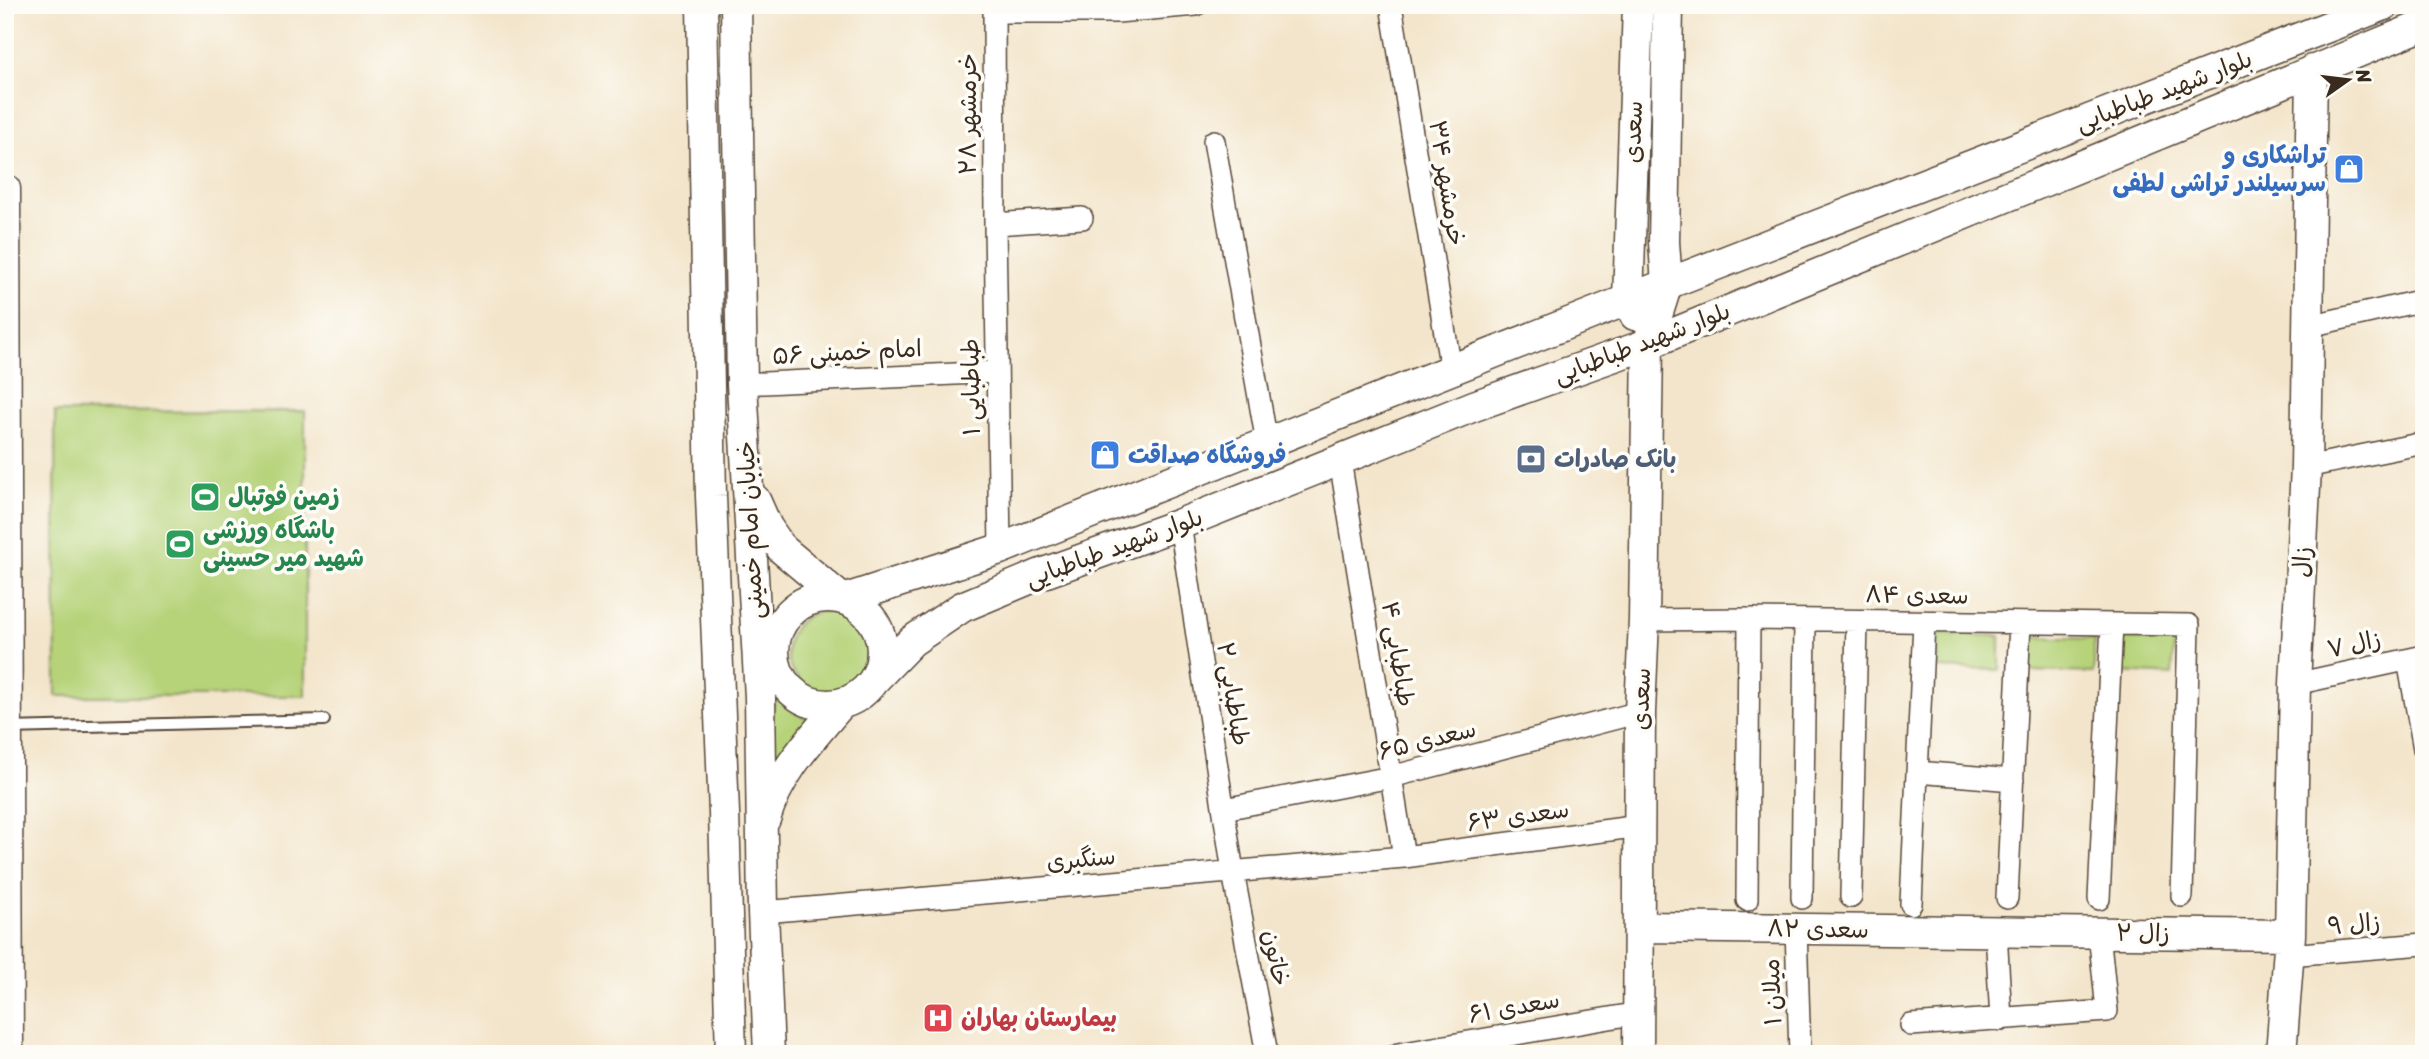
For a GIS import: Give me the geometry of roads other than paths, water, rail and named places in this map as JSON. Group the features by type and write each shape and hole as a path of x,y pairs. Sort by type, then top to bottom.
{"main road":[{"name":"خیابان امام خمینی","path":"702,5 711,496 731,1054"},
{"name":"خیابان امام خمینی","path":"736,5 742,384 748,486 768,647 760,697 763,912 769,1054"},
{"name":"سعدی","path":"1628,300 1637,5"},
{"name":"سعدی","path":"1667,284 1664,230 1668,5"},
{"name":"بلوار شهید طباطبایی","path":"842,598 1000,549 1667,284 2384,5"},
{"name":"بلوار شهید طباطبایی","path":"874,680 912,641 962,607 1041,574 1180,524 1474,406 1648,344 2424,25"},
{"name":"زال","path":"2281,1054 2289,945 2295,684 2306,467 2312,71"},
{"path":"5,189 8,1054"},
{"path":"1648,344 1667,284"},
{"path":"1628,300 1648,344"},
{"name":"سعدی","path":"1638,1054 1640,712 1648,344"},
{"path":"748,486 767,527 782,549 842,598 863,608 876,624 882,642 882,662 874,680 866,691 841,704 803,749 772,797 761,832"},
{"path":"715,593 768,647 782,681 794,693 808,702 841,704"},
{"path":"724,813 739,746 760,697 768,647 789,612 803,602 820,596 842,598"},
{"name":"سعدی ۸۲","path":"1640,927 1996,931"},
{"name":"زال ۲","path":"1996,931 2099,932 2289,945"}],"street":[{"path":"994,8 1117,12 1196,5"},
{"name":"خرمشهر ۳۴","path":"1391,5 1451,370"},
{"name":"خرمشهر ۲۸","path":"994,8 995,224"},
{"path":"1214,141 1267,443"},
{"path":"995,224 1082,218"},
{"name":"طباطبایی ۱","path":"995,224 1000,549"},
{"path":"2309,326 2424,300"},
{"name":"امام خمینی ۵۶","path":"742,384 997,372"},
{"path":"2306,467 2424,443"},
{"name":"طباطبایی ۴","path":"1340,460 1404,858"},
{"name":"طباطبایی ۲","path":"1180,524 1233,872"},
{"path":"1747,900 1749,619"},
{"name":"سعدی ۸۴","path":"1644,620 2189,625 2182,896"},
{"path":"1802,898 1805,620"},
{"path":"1852,897 1857,621"},
{"path":"1910,904 1924,622"},
{"path":"2007,898 2020,623"},
{"path":"2099,899 2112,625"},
{"path":"2416,658 2424,749"},
{"name":"زال ۷","path":"2295,684 2416,658"},
{"name":"سعدی ۶۵","path":"1224,808 1391,777 1640,712"},
{"path":"1917,772 2013,779"},
{"name":"سعدی ۶۳","path":"1404,858 1640,826"},
{"name":"سنگبری","path":"763,912 1404,858"},
{"name":"خاتون","path":"1233,872 1267,1054"},
{"name":"میلان ۱","path":"1796,928 1800,1054"},
{"path":"1996,931 2001,1020"},
{"path":"1911,1025 2107,1011 2099,932"},
{"name":"زال ۹","path":"2289,945 2424,944"},
{"name":"سعدی ۶۱","path":"1398,1054 1639,1013"}],"lane":[{"path":"7,716 324,720"}],"place":[{"name":"تراشکاری و سرسیلندر تراشی لطفی","path":"2349,169"},
{"name":"فروشگاه صداقت","path":"1105,455"},
{"name":"بانک صادرات","path":"1531,459"},
{"name":"زمین فوتبال","path":"205,497"},
{"name":"باشگاه ورزشی شهید میر حسینی","path":"180,544"},
{"name":"بیمارستان بهاران","path":"938,1018"}]}
